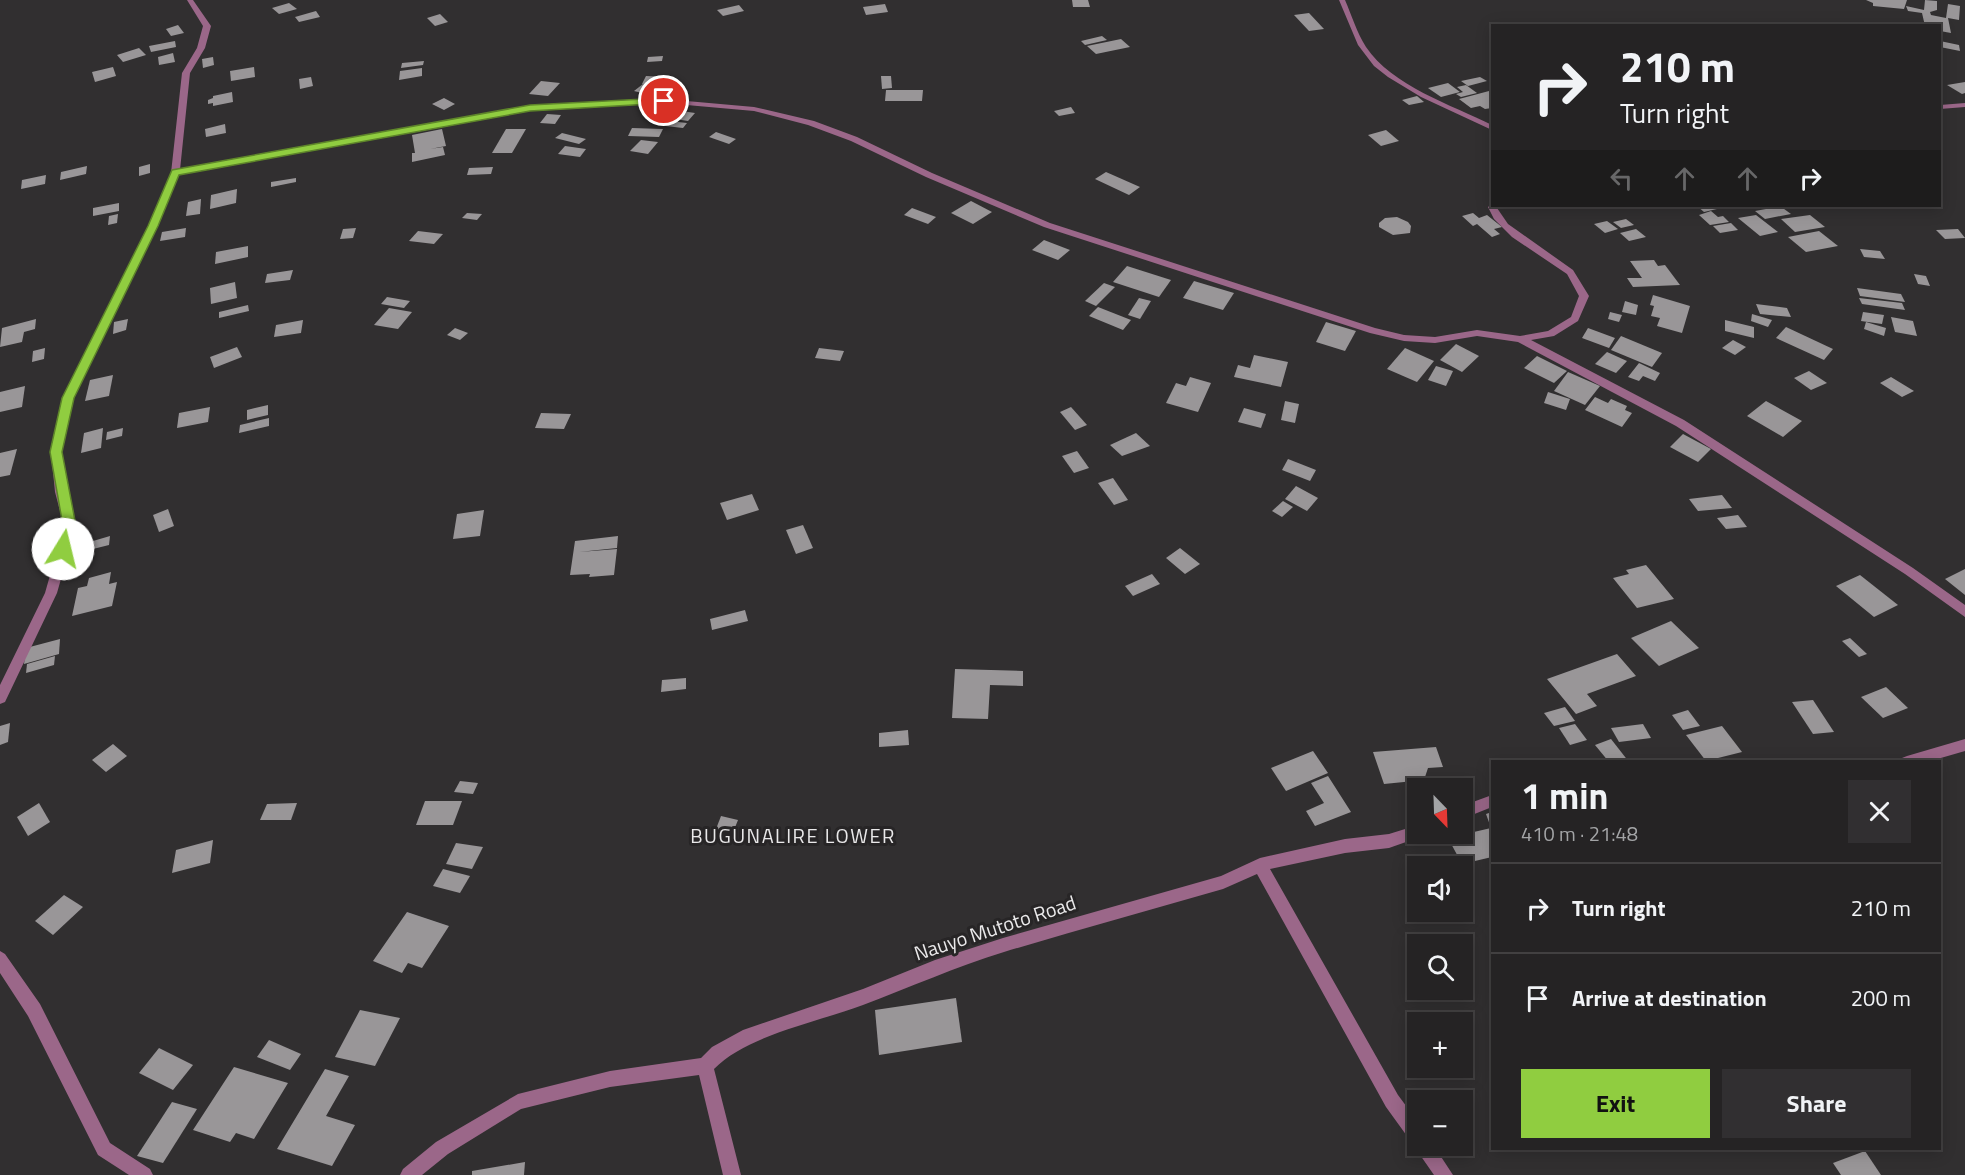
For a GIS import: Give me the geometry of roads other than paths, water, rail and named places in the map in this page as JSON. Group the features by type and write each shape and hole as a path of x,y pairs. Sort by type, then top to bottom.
{"street":[{"path":"0,698 51,593 70,526 56,452 68,398 148,236 175,172 186,73 201,48 207,26 190,0"},
{"path":"1342,0 1364,50 1377,64 1428,96 1491,128"},
{"path":"175,172 530,108 664,101 754,109 811,123 854,139 929,175 1047,225 1372,331 1404,338 1435,340 1477,333 1520,339 1551,334 1575,319 1584,296 1572,273 1515,234 1495,217 1492,207"},
{"path":"1941,107 1965,105"},
{"path":"1520,339 1680,423 1909,571 1965,612"},
{"path":"1914,760 1965,745"},
{"path":"1473,809 1491,801"},
{"name":"Nauyo Mutoto Road","path":"705,1066 718,1053 743,1038 863,997 935,968 1014,942 1223,882 1260,865 1345,846 1389,841 1407,835"},
{"path":"1260,865 1392,1101 1407,1122"},
{"path":"0,959 34,1010 104,1149 144,1175"},
{"path":"409,1175 442,1148 518,1102 610,1079 705,1066 732,1175"},
{"path":"1431,1156 1444,1175"}],"district":[{"name":"BUGUNALIRE LOWER","path":"793,836"}]}
